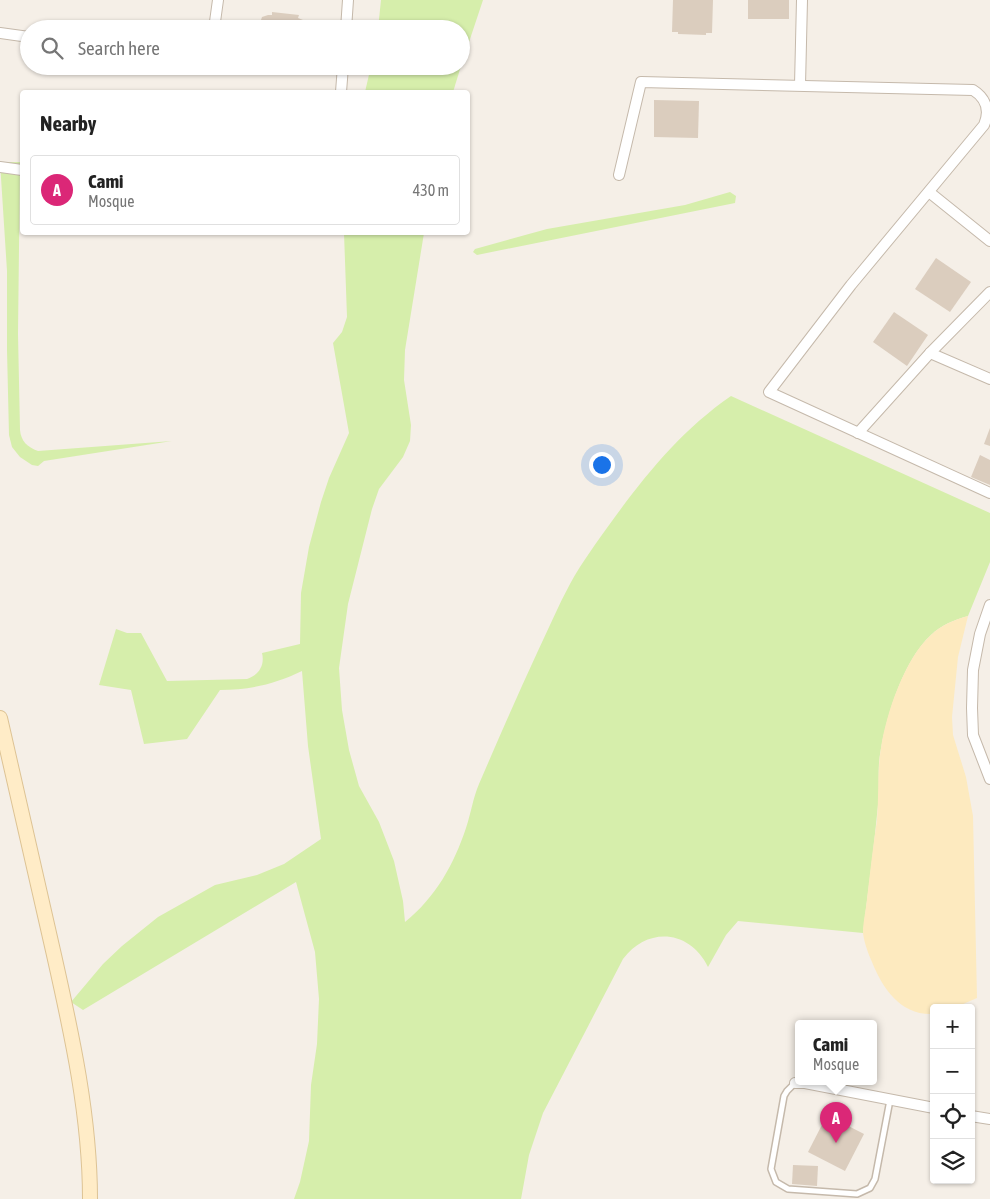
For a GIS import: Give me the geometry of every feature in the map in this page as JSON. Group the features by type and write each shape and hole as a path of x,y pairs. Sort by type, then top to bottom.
{"street":[{"path":"215,20 218,0"},
{"path":"347,20 348,0"},
{"path":"800,85 802,0"},
{"path":"0,33 20,36"},
{"path":"341,90 342,75"},
{"path":"619,176 641,82 973,90 981,96 989,110 984,125 851,285 769,392 990,493"},
{"path":"0,167 20,170"},
{"path":"929,192 990,241"},
{"path":"858,433 930,353 990,292"},
{"path":"930,353 990,379"},
{"path":"990,605 980,634 973,670 972,717 973,735 990,779"},
{"path":"0,718 68,1017 83,1104 90,1199"},
{"path":"815,1085 930,1107"},
{"path":"975,1117 990,1119"}],"lane":[{"path":"795,1084 786,1090 784,1096 771,1169 776,1182 783,1188 788,1189 857,1194 870,1188 875,1179 890,1100"}],"green space":[{"path":"381,0 483,0 470,39 470,20 379,20"},
{"path":"369,75 458,75 454,90 365,90"},
{"path":"0,162 20,162 18,334 20,430 23,440 31,448 38,451 172,441 44,461 38,466 32,465 20,457 12,447 9,435 7,271"},
{"path":"730,192 736,196 735,203 477,255 473,252 475,249 547,229 685,205"},
{"path":"344,235 424,235 405,350 404,380 411,425 410,441 403,457 379,489 372,509 348,604 339,668 342,710 349,750 359,786 379,822 394,861 403,901 405,922 435,891 450,867 468,822 477,789 493,751 570,584 595,544 652,469 697,423 731,396 990,513 990,562 968,616 939,628 921,646 903,677 890,713 879,763 879,800 863,933 738,921 726,935 708,967 691,945 680,940 656,937 644,941 633,948 623,959 543,1113 529,1155 521,1199 294,1199 300,1182 309,1141 311,1085 317,1044 319,999 315,952 296,882 83,1010 71,1002 103,964 158,917 215,885 257,875 284,864 321,839 308,746 302,671 262,685 242,689 220,690 187,739 144,744 131,690 99,685 116,629 127,633 141,633 167,681 247,679 255,675 260,669 263,662 262,653 300,644 301,593 309,547 329,478 349,433 333,343 342,332 347,317"}],"sand":[{"path":"968,616 958,657 952,717 953,735 966,777 973,816 977,998 963,1004 930,1004 930,1014 912,1011 903,1006 888,991 876,972 868,951 863,933 863,925 877,820 880,757 887,719 905,672 922,645 939,628"}],"building":[{"path":"673,0 713,0 712,33 706,33 706,35 672,32"},
{"path":"748,0 789,0 789,19 748,19"},
{"path":"272,12 299,15 298,18 303,20 261,20 262,17 272,15"},
{"path":"654,100 699,101 698,138 654,137"},
{"path":"936,258 971,282 950,312 915,289"},
{"path":"894,312 928,335 907,366 873,342"},
{"path":"990,428 990,446 984,444"},
{"path":"980,455 990,460 990,485 971,477"},
{"path":"827,1115 864,1134 845,1171 808,1152"},
{"path":"793,1165 818,1166 817,1186 792,1184"}],"place":[{"name":"Cami","path":"836,1143"}]}
